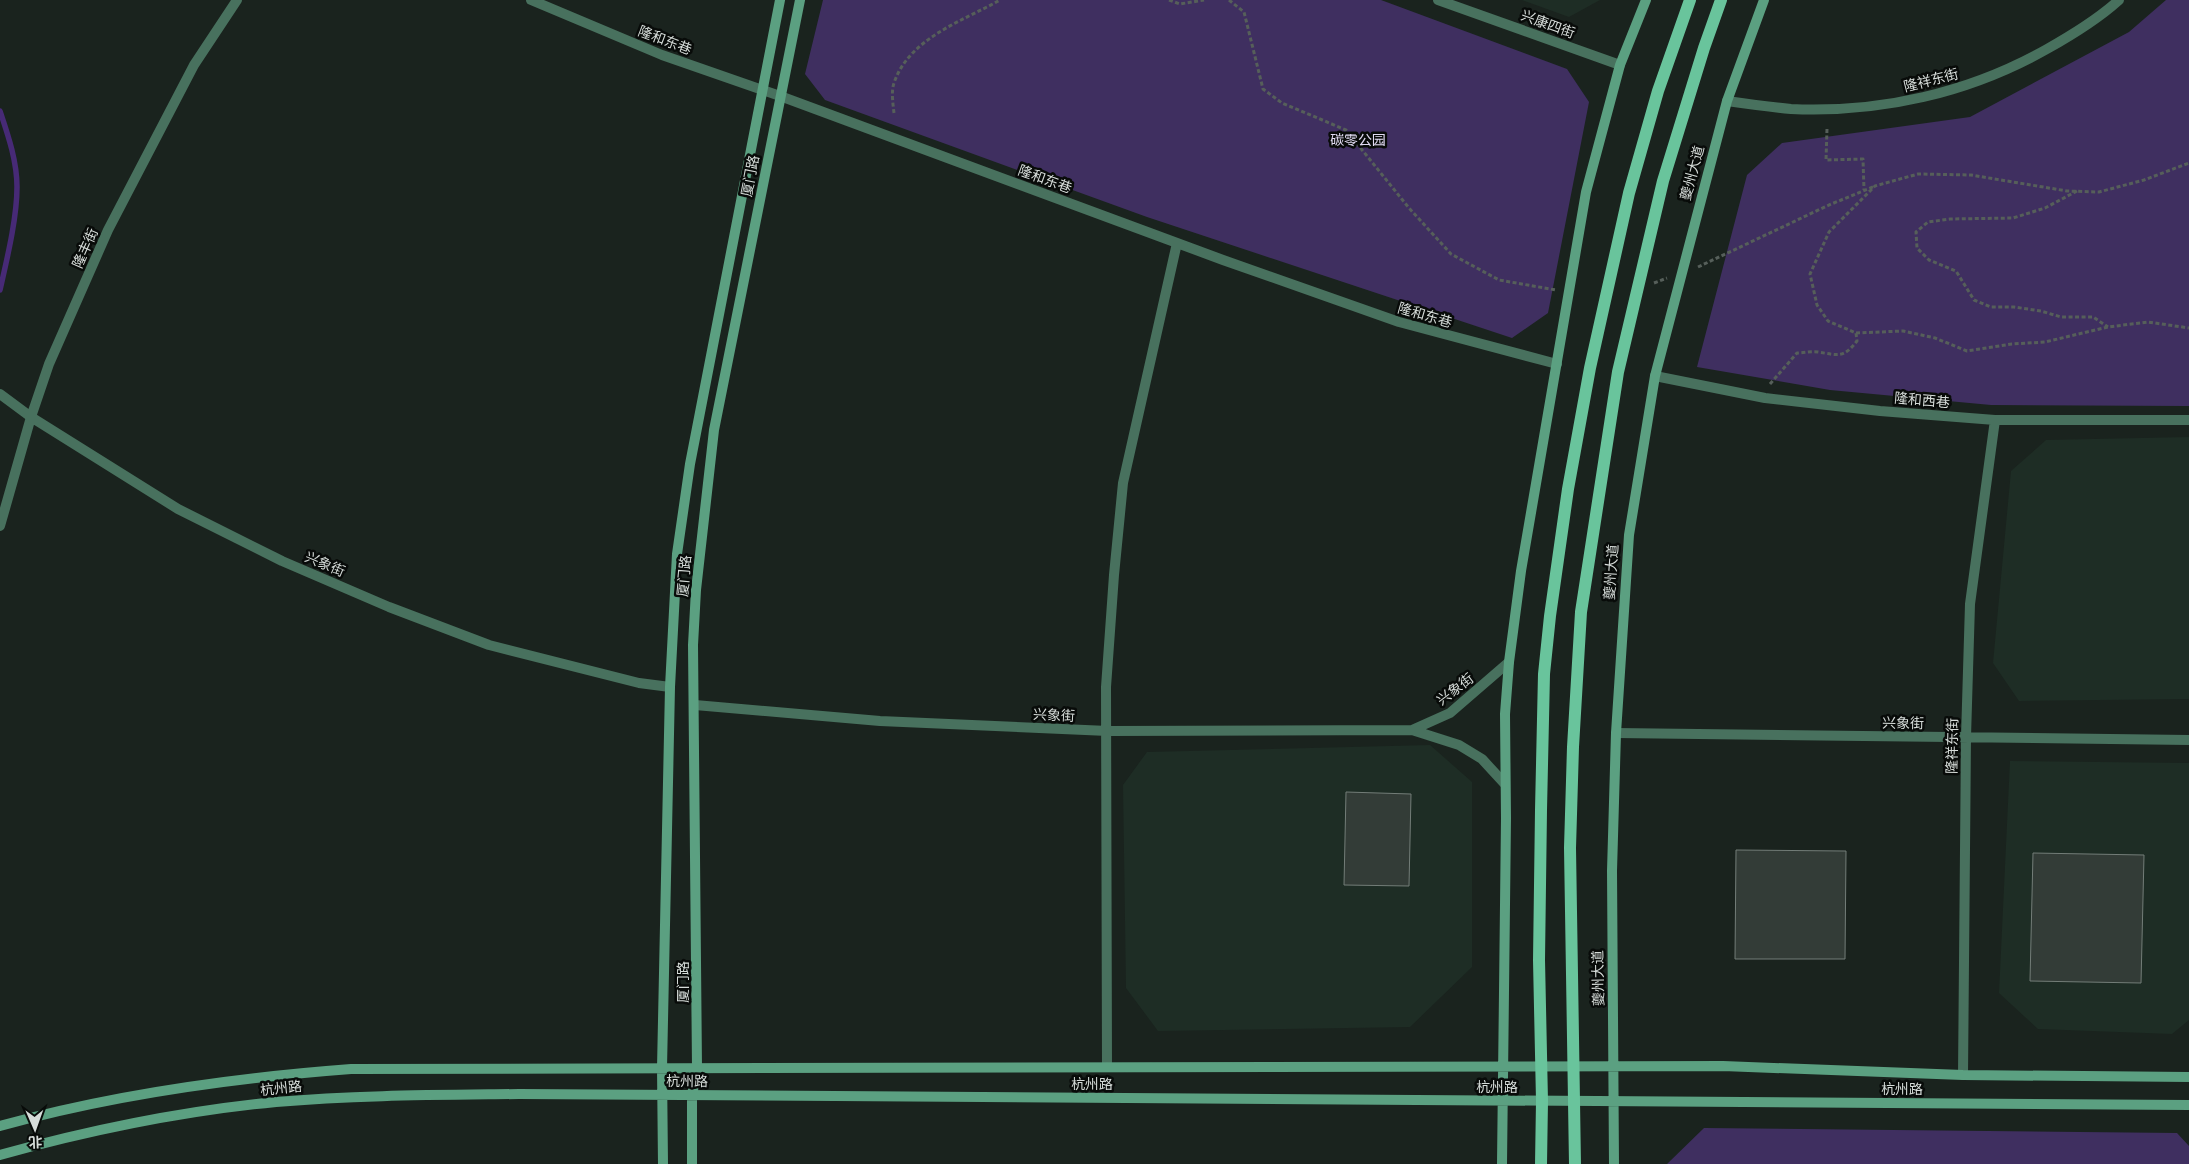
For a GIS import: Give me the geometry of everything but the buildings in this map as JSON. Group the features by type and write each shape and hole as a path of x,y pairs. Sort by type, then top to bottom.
{"main road":[{"name":"厦门路","path":"663,1164 662,1068 670,687 677,554 690,464 780,0"},
{"name":"厦门路","path":"692,1164 692,1095 697,1068 693,645 696,590 714,430 800,0"},
{"path":"1502,1164 1505,714 1509,662 1521,571 1586,192 1620,65 1646,0"},
{"path":"1541,1164 1542,1066 1539,960 1544,674 1568,489 1590,368 1629,193 1658,91 1690,0"},
{"name":"夔州大道","path":"1575,1164 1570,848 1574,729 1582,603 1618,372 1663,181 1704,48 1721,0"},
{"name":"夔州大道","path":"1614,1164 1612,871 1616,733 1629,535 1655,376 1727,101 1764,0"},
{"name":"杭州路","path":"0,1126 64,1109 188,1086 273,1075 351,1069 1723,1066 1963,1075 2189,1077"},
{"name":"杭州路","path":"0,1156 104,1130 196,1112 274,1102 392,1095 692,1095 2189,1105"}],"street":[{"name":"隆丰街","path":"0,526 31,417 49,364 108,230 194,65 237,0"},
{"name":"隆和东巷","path":"531,0 662,55 762,89 1177,243 1399,322 1557,364"},
{"name":"兴康四街","path":"1438,0 1620,65"},
{"name":"隆祥东街","path":"1727,101 1791,109 1867,107 1929,97 1981,81 2022,63 2072,35 2119,0"},
{"path":"1107,1067 1108,731 1106,687 1114,575 1123,483 1177,243"},
{"name":"隆和西巷","path":"1655,376 1765,398 1995,420 2189,420"},
{"name":"兴象街","path":"0,394 31,417 178,508 282,561 389,607 489,645 639,683 670,687"},
{"name":"隆祥东街","path":"1963,1075 1966,737 1970,604 1995,420"},
{"name":"兴象街","path":"1412,730 1450,713 1509,662"},
{"name":"兴象街","path":"695,705 880,721 1108,731 1412,730 1459,745 1482,759 1505,784"},
{"name":"兴象街","path":"1616,733 2189,740"}],"path":[{"path":"894,113 893,84 907,57 934,35 1000,0"},
{"path":"1169,0 1180,4 1204,0"},
{"path":"1229,0 1244,12 1263,89 1282,103 1346,130 1409,208"},
{"path":"1826,129 1826,160 1863,159 1864,190"},
{"path":"1829,205 1875,186 1918,174 1971,175 2078,191 2099,192 2135,182 2189,163"},
{"path":"1875,186 1828,232 1810,274 1818,305 1828,321 1856,333 1903,331 1935,338 1967,351 2012,344 2044,342 2108,327 2148,322 2189,328"},
{"path":"2078,191 2046,208 2013,218 1950,219 1928,222 1916,232 1917,248 1929,260 1956,271 1974,300 1991,307 2023,309 2061,317 2093,317 2108,327"},
{"path":"1770,384 1797,353 1816,352 1838,356 1850,350 1857,341 1856,333"}],"shaded area":[{"path":"1522,0 1600,0 1569,17"},
{"path":"2189,437 2189,699 2019,701 1993,663 2011,471 2046,440"},
{"path":"1430,745 1472,782 1472,967 1410,1027 1158,1031 1126,988 1123,785 1147,752"},
{"path":"2010,761 2189,763 2189,1020 2172,1034 2038,1029 1999,993"}],"green space":[{"name":"碳零公园","path":"823,0 1381,0 1567,69 1589,102 1548,313 1512,338 1147,217 825,100 805,74"},
{"path":"2166,0 2189,0 2189,406 1991,405 1830,390 1697,367 1747,175 1782,143 1970,117 2129,32"},
{"path":"1704,1128 2177,1133 2189,1146 2189,1164 1667,1164"}],"waterway":[{"path":"0,111 14,158 17,177 17,199 0,290"}]}
